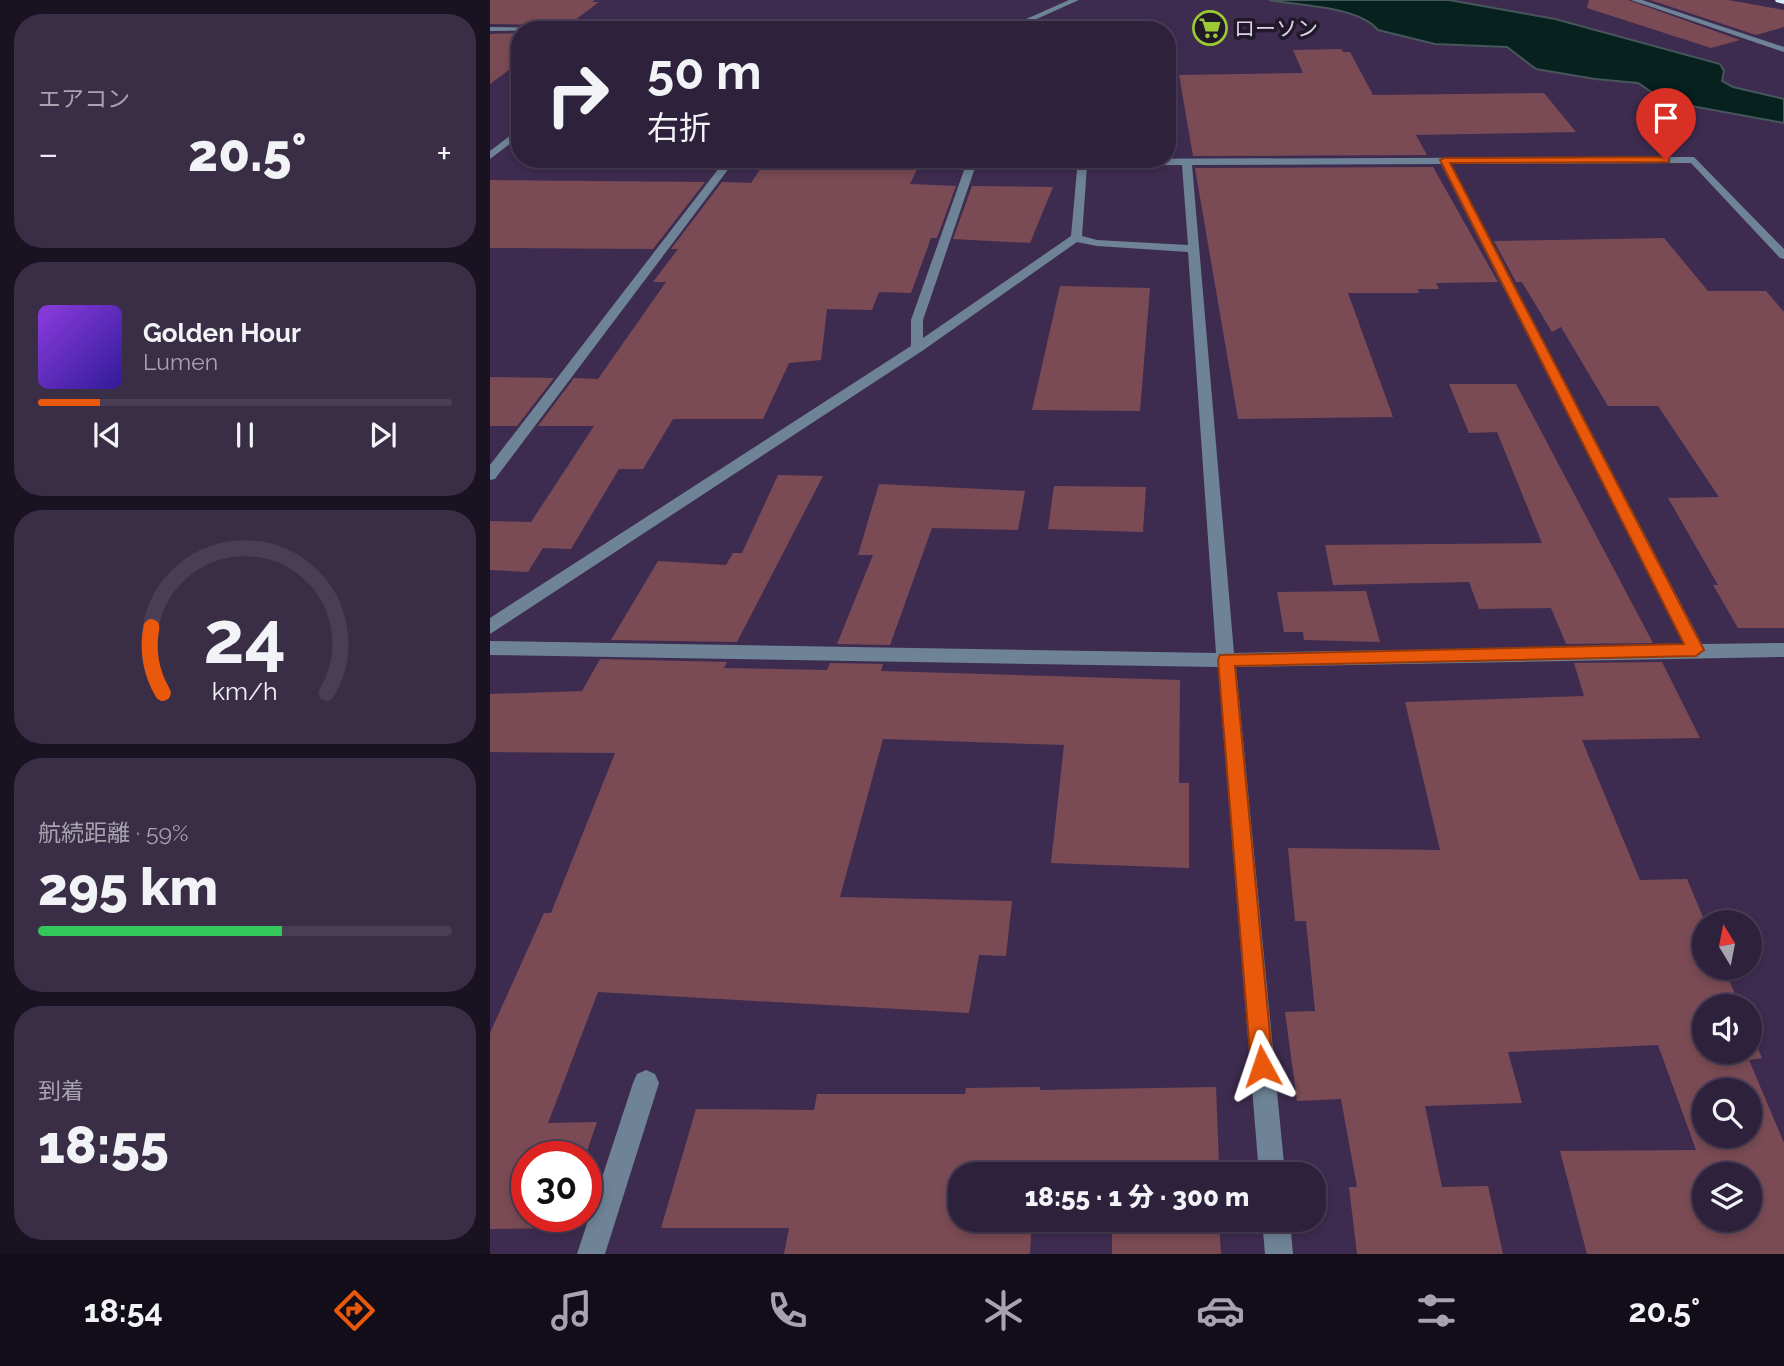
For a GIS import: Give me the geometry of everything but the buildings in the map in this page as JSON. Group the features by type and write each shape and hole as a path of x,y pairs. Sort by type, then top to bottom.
{"highway":[{"path":"1779,0 1784,1"}],"street":[{"path":"1026,21 1075,0"},
{"path":"1635,0 1784,50"},
{"path":"490,29 511,29"},
{"path":"490,156 511,138"},
{"path":"1444,160 1696,650"},
{"path":"1176,162 1694,160 1784,256"},
{"path":"1187,162 1226,660 1271,1162"},
{"path":"490,475 724,168"},
{"path":"918,348 917,320 970,168"},
{"path":"1075,238 1082,168"},
{"path":"490,627 918,348 1075,238 1097,243 1194,249"},
{"path":"490,648 1226,660 1784,650"},
{"path":"591,1254 646,1083"},
{"path":"1277,1232 1279,1254"}],"shaded area":[{"path":"1269,0 1449,0 1555,19 1720,64 1724,71 1722,81 1733,87 1784,99 1784,123 1686,105 1656,95 1638,83 1536,69 1507,47 1435,44 1378,30 1369,22 1343,12"}],"place":[{"name":"ローソン","path":"1210,28"}],"route":[{"path":"1262,1066 1226,660 1696,650 1444,160 1666,160"}]}
